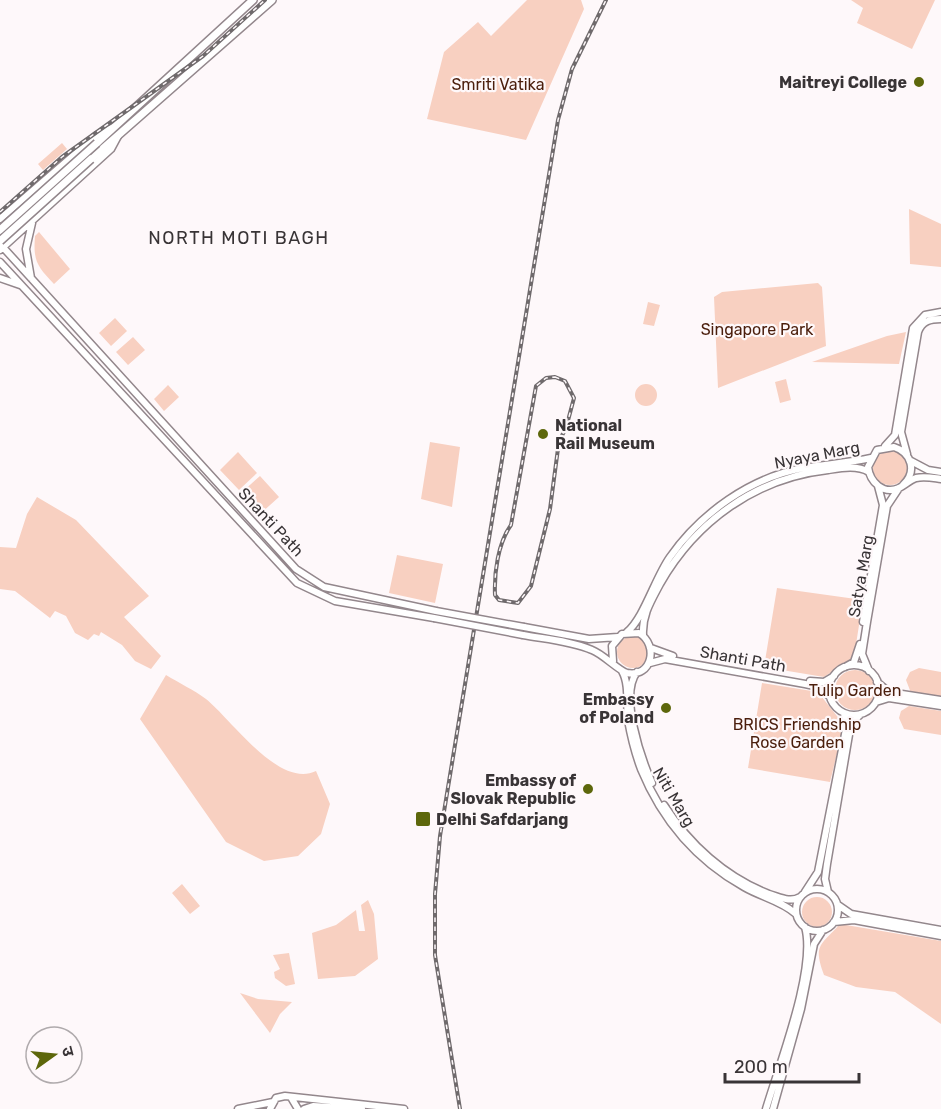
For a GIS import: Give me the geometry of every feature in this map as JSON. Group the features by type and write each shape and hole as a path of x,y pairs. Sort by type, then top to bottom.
{"main road":[{"path":"0,230 253,0"},
{"path":"1,246 91,159 272,0"},
{"path":"0,219 97,135 114,127"},
{"path":"1,246 111,149 118,136"},
{"path":"31,193 27,200 30,208 37,211 44,209"},
{"path":"0,210 14,207"},
{"path":"32,280 26,249 33,220"},
{"name":"Shanti Path","path":"1,246 277,549 305,576 337,590 435,615 590,649 613,661"},
{"name":"Shanti Path","path":"0,262 297,583 336,602 524,627 589,639 618,637"},
{"path":"0,278 21,285"},
{"path":"941,312 920,322 911,334 895,435 871,458 869,472 878,486 885,489 901,486 920,477 941,479"},
{"path":"920,322 941,319"},
{"path":"901,486 911,474 901,432 920,322"},
{"path":"883,447 894,447 928,470 941,472"},
{"name":"Nyaya Marg","path":"627,632 635,625 651,589 670,557 692,531 722,504 777,474 871,458"},
{"name":"Nyaya Marg","path":"643,635 644,617 648,607 674,561 725,508 760,489 805,474 852,468 869,472"},
{"name":"Satya Marg","path":"845,667 854,662 860,644 883,505 878,486"},
{"name":"Satya Marg","path":"869,671 862,654 867,621 887,506 901,486"},
{"path":"627,632 643,635 651,648 649,664 637,672 622,671 613,661 611,650 618,637 627,632"},
{"name":"Shanti Path","path":"651,648 708,664 815,682 824,682 834,676"},
{"name":"Shanti Path","path":"649,664 665,658 819,687 830,697"},
{"path":"861,714 844,713 837,708 830,697 829,686 834,676 845,667 858,666 869,671 889,692 941,700"},
{"name":"Niti Marg","path":"622,671 626,678 628,721 637,758 668,820 689,846 713,867 745,888 782,904 796,914"},
{"name":"Niti Marg","path":"637,672 633,678 631,701 636,736 646,770 672,818 706,855 734,876 784,899 803,894"},
{"path":"876,702 877,682"},
{"path":"941,706 890,698 876,702 851,723 825,879 828,892 837,905 851,914 941,930"},
{"path":"766,1109 796,1010 809,945 805,927 796,914 803,894 818,872 846,729 844,713"},
{"path":"803,894 815,889 828,892"},
{"path":"834,922 837,905"},
{"path":"773,1109 801,1009 814,944 823,930 834,922 854,920 941,936"},
{"path":"805,927 812,930 823,930"},
{"path":"238,1109 273,1102 280,1097 377,1104 405,1109"},
{"path":"292,1099 298,1109"},
{"path":"270,1109 273,1102"},
{"path":"304,1109 312,1106 362,1109"}],"green space":[{"name":"Smriti Vatika","path":"527,0 581,0 584,9 526,140 427,119 444,52 478,22 491,36"},
{"path":"851,0 935,0 912,49 857,23 863,8"},
{"path":"62,143 67,149 43,170 38,164"},
{"path":"909,209 941,224 941,267 910,264"},
{"path":"39,232 70,269 54,284 37,263 35,236"},
{"name":"Singapore Park","path":"818,283 822,287 826,346 718,388 714,297 722,292"},
{"path":"648,302 660,305 654,326 643,324"},
{"path":"115,318 127,331 111,346 99,333"},
{"path":"906,332 899,364 812,362 887,336"},
{"path":"133,337 145,350 128,365 116,352"},
{"path":"786,379 791,400 780,403 775,382"},
{"path":"646,384 654,387 657,395 654,403 646,406 638,403 635,395 638,387"},
{"path":"168,385 179,397 164,411 154,399"},
{"path":"430,442 460,447 452,507 421,499"},
{"path":"890,451 902,456 907,468 902,480 890,485 878,480 873,468 878,456"},
{"path":"238,452 257,473 239,490 220,470"},
{"path":"260,476 279,497 260,514 241,493"},
{"path":"37,497 76,520 149,596 124,617 161,656 151,669 135,661 122,645 101,632 99,636 94,634 88,640 75,633 66,616 55,611 50,618 15,591 0,589 0,547 16,548 27,514"},
{"path":"397,555 443,564 435,603 389,593"},
{"path":"777,588 863,600 854,657 824,677 764,667"},
{"path":"633,636 644,641 649,652 644,663 633,668 622,663 617,652 622,641"},
{"path":"919,668 941,672 941,698 911,693 906,680 910,672"},
{"name":"Tulip Garden","path":"855,670 869,676 875,690 869,704 855,710 841,704 835,690 841,676"},
{"path":"166,675 206,699 242,736 272,762 287,770 302,774 316,771 330,804 321,834 298,856 264,861 226,842 140,719"},
{"name":"BRICS Friendship Rose Garden","path":"762,683 818,692 844,725 830,782 748,768"},
{"path":"909,706 941,711 941,735 904,729 899,718 901,711"},
{"path":"182,884 200,906 190,914 172,893"},
{"path":"817,897 828,901 832,912 828,923 817,927 806,923 802,912 806,901"},
{"path":"368,900 374,914 378,959 355,976 318,979 312,933 336,925 356,910 359,931 365,931 361,905"},
{"path":"840,924 941,941 941,1024 895,992 856,987 824,975 819,957 820,946"},
{"path":"289,953 295,984 286,986 275,978 274,972 280,969 273,955"},
{"path":"240,993 258,999 292,1002 280,1014 270,1033"}],"railway":[{"path":"0,212 62,157 203,56 265,0"},
{"path":"460,1109 435,955 435,894 440,836 558,120 572,69 606,0"},
{"path":"555,377 565,381 574,398 566,428 559,441 550,509 531,586 518,603 499,600 495,595 498,558 503,540 511,525 536,386 546,378 555,377"}],"place":[{"name":"Maitreyi College","path":"919,82"},
{"name":"National Rail Museum","path":"543,434"},
{"name":"Embassy of Poland","path":"666,708"},
{"name":"Embassy of Slovak Republic","path":"588,789"},
{"name":"Delhi Safdarjang","path":"423,819"}],"district":[{"name":"NORTH MOTI BAGH","path":"239,238"}]}
